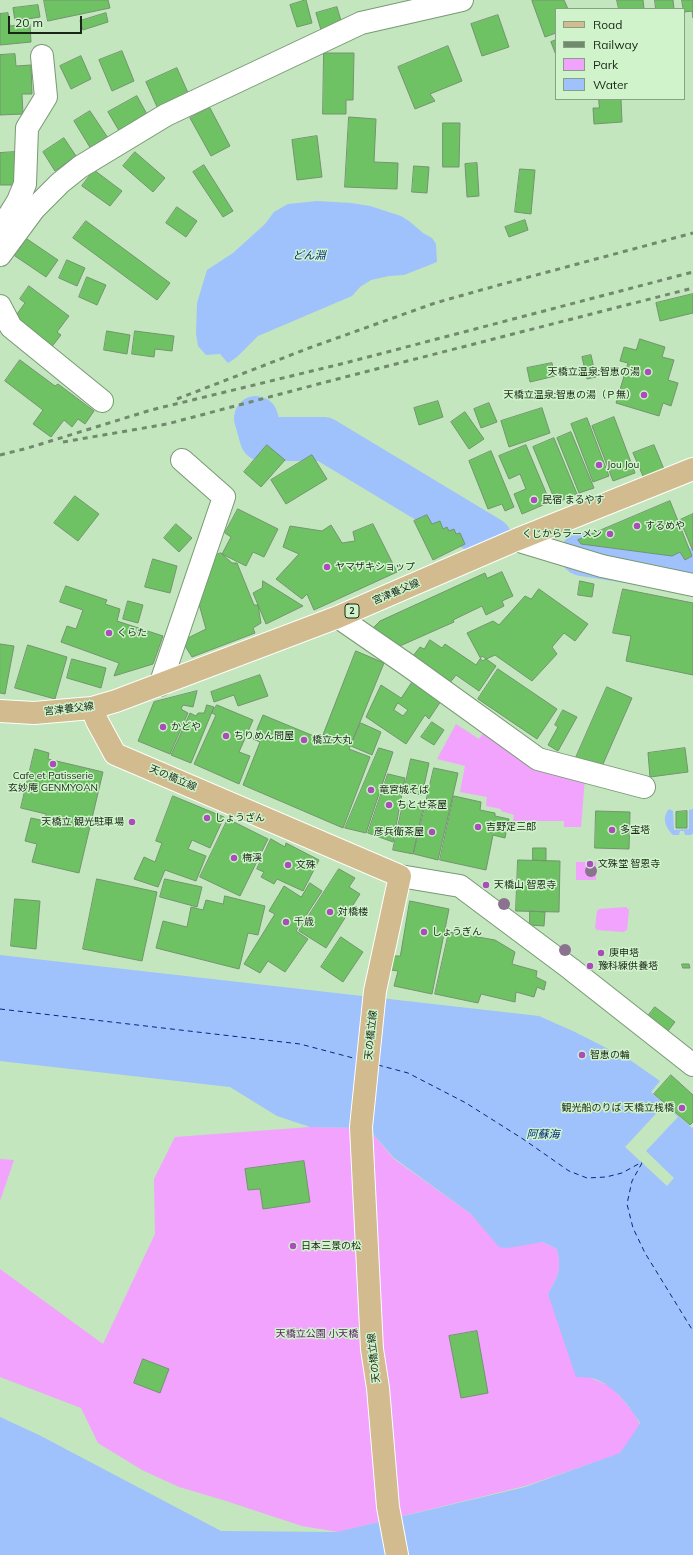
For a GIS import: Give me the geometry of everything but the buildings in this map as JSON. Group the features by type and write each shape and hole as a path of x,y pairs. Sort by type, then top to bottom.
{"main road":[{"name":"宮津養父線","path":"0,711 34,713 92,708 116,701 338,617 516,540 693,469"},
{"name":"天の橋立線","path":"92,708 97,721 115,754 400,876 374,997 361,1127 372,1349 378,1388 388,1507 397,1555"}],"street":[{"path":"0,255 34,209 60,182 80,167 166,115 361,22 462,0"},
{"path":"0,230 18,201 25,184 27,128 46,97 42,56"},
{"path":"0,306 11,327 102,401"},
{"path":"160,685 224,497 182,460"},
{"path":"516,540 602,566 693,585"},
{"path":"338,617 538,759 644,787"},
{"path":"400,876 460,886 571,969 693,1065"}],"green space":[{"path":"456,724 479,739 484,732 585,778 581,827 564,827 564,821 513,821 514,815 501,811 501,809 486,806 487,797 460,792 465,766 437,759"},
{"path":"576,862 596,862 596,880 576,880"},
{"path":"626,907 629,910 627,930 623,932 597,930 595,928 597,911 599,909"},
{"name":"天橋立公園 小天橋","path":"310,1127 368,1128 394,1159 471,1214 499,1246 543,1242 557,1249 559,1262 558,1273 548,1294 591,1378 612,1387 634,1413 640,1425 638,1431 619,1454 525,1486 338,1532 302,1526 179,1487 142,1470 98,1443 81,1408 0,1377 0,1269 103,1344 155,1234 154,1179 175,1137"},
{"path":"0,1159 14,1160 0,1201"}],"water":[{"name":"どん淵","path":"317,201 351,203 370,206 401,216 432,238 436,244 437,262 404,275 389,276 371,280 360,287 352,296 258,336 237,357 228,363 220,354 206,355 198,346 196,334 197,303 207,270 233,253 265,224 274,212 288,204"},
{"path":"669,809 673,811 674,830 689,829 689,810 693,809 693,833 691,835 685,835 684,831 680,831 679,835 673,835 670,832 665,823 665,816"},
{"name":"阿蘇海","path":"0,955 539,1016 575,1032 630,1060 660,1081 651,1092 692,1128 693,1127 693,1555 0,1555 0,1417 39,1435 221,1531 337,1532 525,1487 620,1453 640,1423 626,1402 614,1390 592,1378 576,1377 548,1294 559,1268 557,1249 543,1242 507,1248 499,1247 471,1214 394,1158 368,1128 310,1127 277,1116 230,1087 0,1061"}],"pier":[{"path":"665,1104 678,1117 646,1151 674,1178 667,1186 625,1147"}],"waterway":[{"path":"256,418 262,439 324,439 490,539"},
{"path":"582,554 693,571"}],"ferry route":[{"path":"0,1009 300,1044 357,1059"},
{"path":"378,1065 408,1073 466,1103 523,1139 569,1171 587,1178 606,1177 622,1173 642,1162"},
{"path":"642,1163 632,1181 627,1204 633,1228 645,1253 693,1331"}],"railway":[{"path":"177,399 309,348 435,303 693,233"},
{"path":"0,455 28,448 151,410 349,362 693,272"},
{"path":"63,442 167,424 693,288"}],"place":[{"name":"天橋立温泉;智恵の湯","path":"648,372"},
{"name":"天橋立温泉;智恵の湯（Ｐ無）","path":"644,395"},
{"name":"Jou Jou","path":"599,465"},
{"name":"民宿 まるやす","path":"534,500"},
{"name":"するめや","path":"637,526"},
{"name":"くじからラーメン","path":"610,534"},
{"name":"ヤマザキショップ","path":"327,567"},
{"name":"くらた","path":"109,633"},
{"name":"かどや","path":"163,727"},
{"name":"ちりめん問屋","path":"226,736"},
{"name":"橋立大丸","path":"304,740"},
{"name":"Cafe et Patisserie 玄妙庵 GENMYOAN","path":"53,764"},
{"name":"竜宮城そば","path":"371,790"},
{"name":"ちとせ茶屋","path":"389,805"},
{"name":"しょうざん","path":"207,818"},
{"name":"天橋立 観光駐車場","path":"132,822"},
{"name":"吉野定三郎","path":"478,827"},
{"name":"多宝塔","path":"612,830"},
{"name":"彦兵衛茶屋","path":"432,832"},
{"name":"梅渓","path":"234,858"},
{"name":"文殊堂 智恩寺","path":"590,864"},
{"name":"文殊","path":"288,865"},
{"name":"天橋山 智恩寺","path":"486,885"},
{"name":"対橋楼","path":"330,912"},
{"name":"千歳","path":"286,922"},
{"name":"しょうぎん","path":"424,932"},
{"name":"庚申塔","path":"601,953"},
{"name":"豫科練供養塔","path":"590,966"},
{"name":"智恵の輪","path":"582,1055"},
{"name":"観光船のりば 天橋立桟橋","path":"682,1108"},
{"name":"日本三景の松","path":"293,1246"}]}
